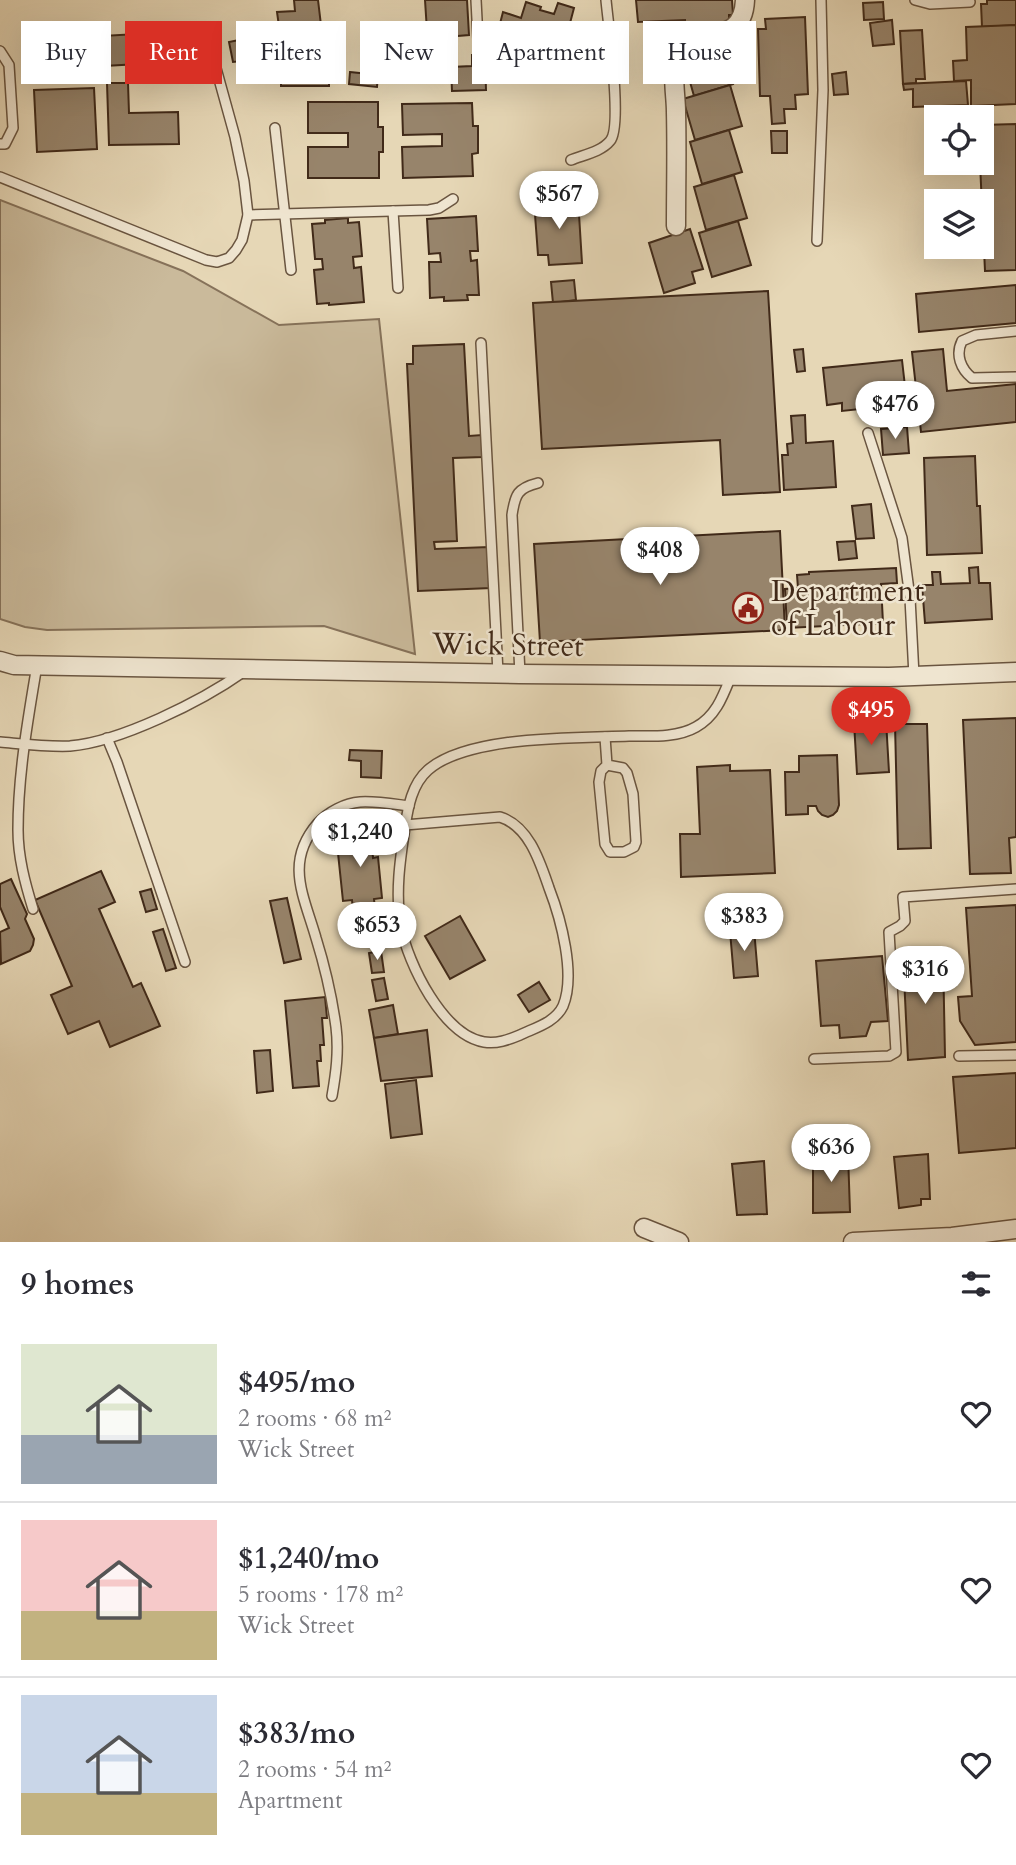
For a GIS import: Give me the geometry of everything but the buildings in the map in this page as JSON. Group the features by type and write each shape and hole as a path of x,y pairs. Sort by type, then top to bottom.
{"street":[{"path":"676,226 674,71 677,59 680,51 689,42 718,34 738,24 744,14 745,0"},
{"name":"Wick Street","path":"0,661 37,665 520,674 914,676 1016,672"},
{"path":"644,1228 678,1242"},
{"path":"853,1242 952,1237 1016,1229"}],"lane":[{"path":"476,0 477,21"},
{"path":"571,160 602,148 613,138 615,129 606,0"},
{"path":"817,241 823,90 821,0"},
{"path":"915,0 930,4 970,2"},
{"path":"0,51 9,65 13,128 5,144 0,144"},
{"path":"0,177 206,260 217,262 229,258 242,240 248,215 235,137 220,84"},
{"path":"275,128 290,270"},
{"path":"248,215 439,208 453,200"},
{"path":"393,211 398,288"},
{"path":"1016,331 976,335 962,341 958,350 961,365 972,378 1016,377"},
{"path":"481,343 498,673"},
{"path":"868,433 902,538 910,598 914,676"},
{"path":"520,674 512,514 516,494 522,488 538,482"},
{"path":"33,909 25,883 18,831 23,744 37,665"},
{"path":"0,741 72,746 107,738 199,699 247,669"},
{"path":"405,825 500,817 519,828 536,855 552,894 565,949 568,977 566,996 558,1014 548,1022 496,1043 481,1041 463,1033 444,1015 419,978 401,927 398,883 405,825 408,806 414,789 428,770 449,758 490,745 551,738 657,735 696,727 720,704 731,676"},
{"path":"605,737 607,765 601,771 599,782 605,844 610,852 624,852 634,847 636,842 630,782 623,768 607,765"},
{"path":"107,738 185,962"},
{"path":"332,1096 337,1067 336,1026 317,939 299,886 302,846 320,821 344,807 359,802 408,806"},
{"path":"814,1059 889,1056 895,1052 889,932 905,921 903,897 1016,889"},
{"path":"959,1056 1016,1055"}],"shaded area":[{"path":"0,200 183,271 279,325 379,319 415,654 324,626 47,630 0,619"}],"place":[{"name":"Department of Labour","path":"748,608"}]}
